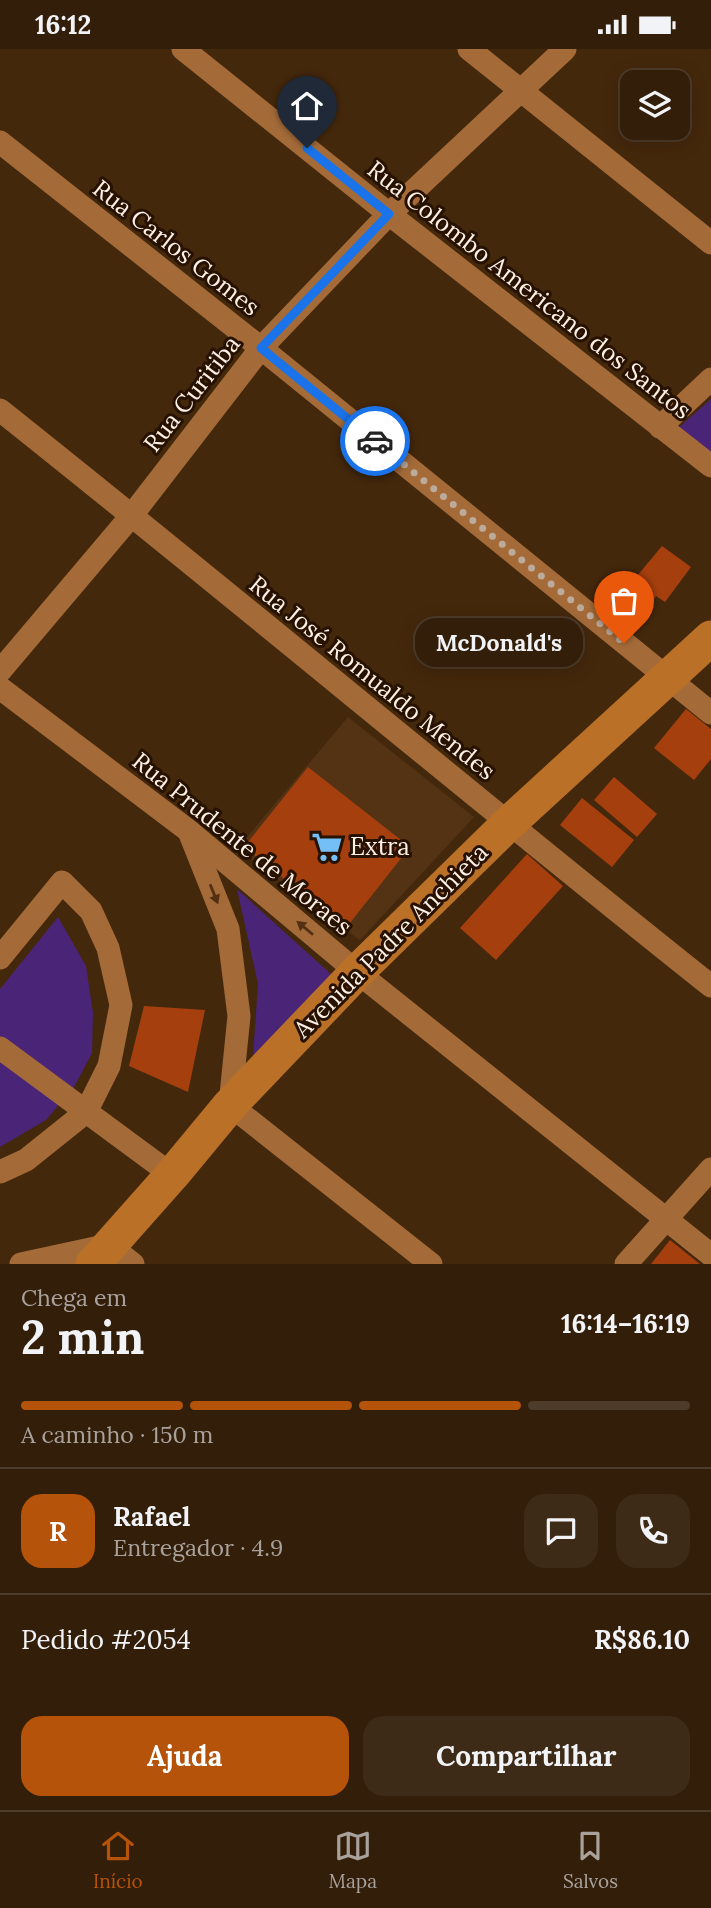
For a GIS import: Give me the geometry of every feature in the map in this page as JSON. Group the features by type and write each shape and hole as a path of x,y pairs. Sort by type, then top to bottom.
{"main road":[{"name":"Avenida Padre Anchieta","path":"112,1258 172,1175 230,1105 357,972 508,824 711,638"}],"street":[{"name":"Rua Colombo Americano dos Santos","path":"183,49 711,466"},
{"path":"469,49 711,243"},
{"name":"Rua Curitiba","path":"0,671 132,515 261,348 389,214 565,49"},
{"name":"Rua Carlos Gomes","path":"0,142 261,348 711,713"},
{"path":"660,427 711,379"},
{"name":"Rua José Romualdo Mendes","path":"0,410 711,986"},
{"name":"Rua Prudente de Moraes","path":"0,688 189,831 357,972 711,1255"},
{"path":"189,831 228,929 239,1016 230,1105 432,1264"},
{"path":"0,958 9,931 62,882 91,911 108,948 121,1005 109,1066 86,1112 26,1160 0,1172"},
{"path":"0,1048 172,1175"},
{"path":"626,1264 711,1169"},
{"path":"21,1264 112,1258"}],"shaded area":[{"path":"711,399 711,457 676,430"},
{"path":"348,717 474,817 360,940 237,849"},
{"path":"237,889 332,975 252,1070 258,984"},
{"path":"58,917 86,966 93,1013 92,1053 74,1087 46,1120 0,1147 0,989"}],"building":[{"path":"662,546 691,567 665,602 656,596 650,606 627,588"},
{"path":"686,709 711,729 711,759 694,780 654,748"},
{"name":"Extra","path":"308,767 410,847 346,928 244,847"},
{"path":"614,777 657,814 637,837 594,800"},
{"path":"582,798 634,840 612,867 560,825"},
{"path":"527,854 563,886 496,960 460,928"},
{"path":"144,1006 205,1010 188,1092 129,1066"},
{"path":"670,1240 700,1264 651,1264"}],"way so far":[{"path":"375,441 624,643"}],"place":[{"name":"McDonald's","path":"624,643"},
{"name":"Extra","path":"327,847"}],"route":[{"path":"307,148 389,214 261,348 375,441"}]}
